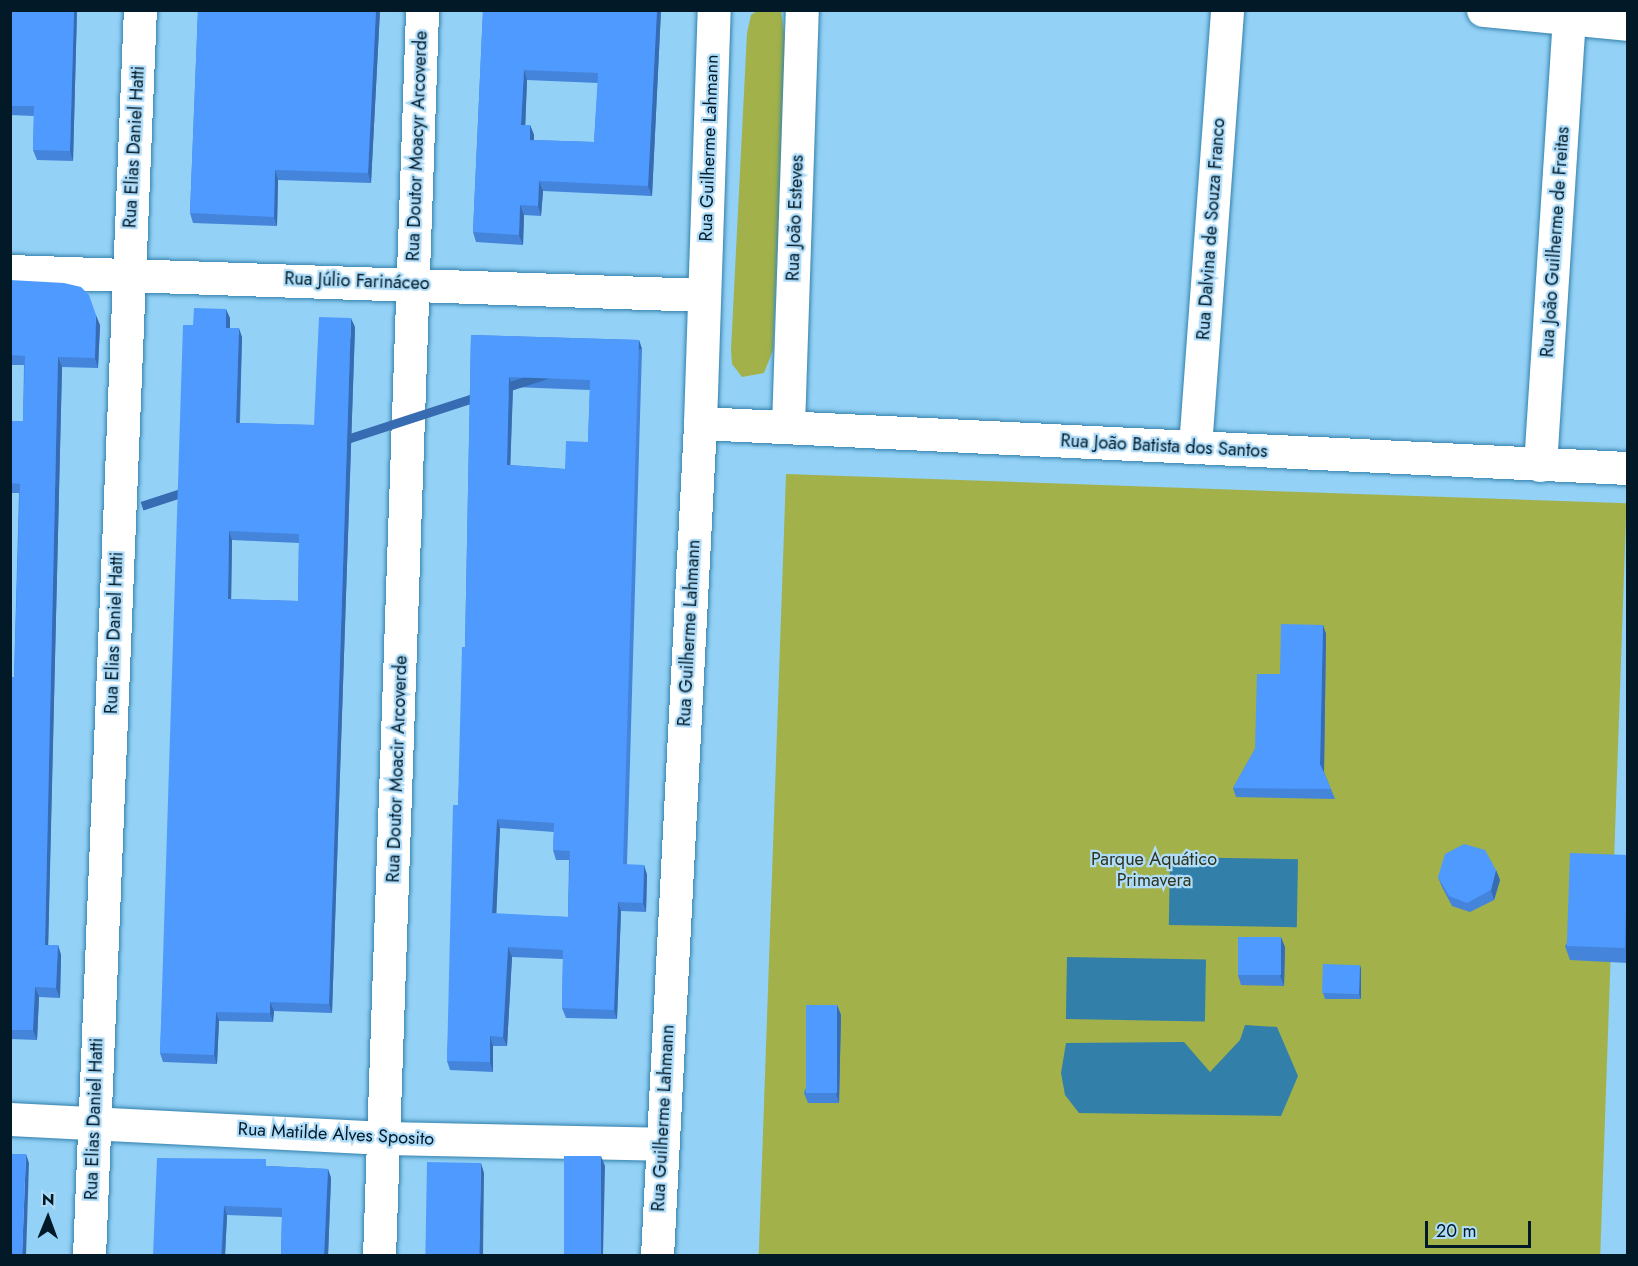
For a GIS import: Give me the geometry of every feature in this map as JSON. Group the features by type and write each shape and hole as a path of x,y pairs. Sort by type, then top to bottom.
{"street":[{"name":"Rua Elias Daniel Hatti","path":"89,1256 140,10"},
{"name":"Rua Doutor Moacyr Arcoverde","path":"412,282 422,10"},
{"name":"Rua Guilherme Lahmann","path":"657,1256 700,423 714,10"},
{"name":"Rua João Esteves","path":"788,426 802,10"},
{"name":"Rua Dalvina de Souza Franco","path":"1195,447 1227,10"},
{"path":"1483,10 1628,24"},
{"name":"Rua João Guilherme de Freitas","path":"1540,465 1569,18"},
{"name":"Rua Júlio Farináceo","path":"10,271 412,282 704,295"},
{"name":"Rua Doutor Moacir Arcoverde","path":"379,1256 385,1138 412,282"},
{"name":"Rua João Batista dos Santos","path":"700,423 1628,468"},
{"name":"Rua Matilde Alves Sposito","path":"10,1119 95,1121 385,1138 662,1144"}],"green space":[{"path":"757,11 781,11 786,46 773,350 764,373 742,377 732,364 731,350 747,33 751,15"},
{"name":"Parque Aquático Primavera","path":"786,474 1626,503 1600,1256 759,1256"}],"water":[{"path":"1170,857 1298,859 1297,927 1169,925"},
{"path":"1067,957 1206,959 1205,1021 1066,1019"},
{"path":"1245,1025 1277,1027 1298,1076 1281,1116 1079,1113 1065,1095 1061,1073 1066,1043 1184,1042 1210,1072 1240,1040"}],"building":[{"path":"10,10 74,10 70,151 33,150 34,106 10,106"},
{"path":"198,10 376,10 368,173 275,170 274,217 190,213"},
{"path":"483,10 657,10 648,186 539,181 538,206 520,205 519,235 473,232","holes":["524,70 598,73 594,142 530,140 530,125 521,125"]},
{"path":"10,280 64,283 81,287 89,295 96,315 95,358 58,357 45,945 58,945 56,988 35,987 33,1030 10,1030 10,677 14,677 20,484 10,483 10,421 23,421 25,356 10,355"},
{"path":"194,308 226,309 226,328 239,328 236,423 314,425 319,317 351,318 329,1004 270,1002 270,1013 216,1012 214,1055 160,1053 183,325 193,325","holes":["229,531 299,534 298,601 228,599"]},
{"path":"471,335 639,340 623,864 644,865 643,903 618,902 614,1010 562,1008 563,950 508,947 503,1037 490,1036 490,1062 447,1061 453,805 458,805 462,647 465,647","holes":["509,377 590,380 588,442 566,441 565,469 507,465","497,819 554,823 553,850 570,851 568,917 492,913"]},
{"path":"1281,624 1323,625 1320,764 1331,789 1233,788 1255,749 1257,674 1280,674"},
{"path":"1464,844 1485,850 1496,870 1491,890 1467,903 1449,896 1438,877 1445,854"},
{"path":"1570,853 1628,855 1625,948 1567,946"},
{"path":"1238,937 1281,937 1281,975 1238,975"},
{"path":"1323,964 1360,965 1359,994 1322,993"},
{"path":"806,1005 837,1005 837,1093 806,1093"},
{"path":"10,1154 26,1154 22,1256 10,1256"},
{"path":"564,1156 601,1156 601,1256 564,1256"},
{"path":"157,1158 266,1159 266,1166 328,1169 324,1256 281,1256 282,1208 224,1206 221,1255 153,1256"},
{"path":"427,1162 481,1163 479,1256 425,1256"}]}
